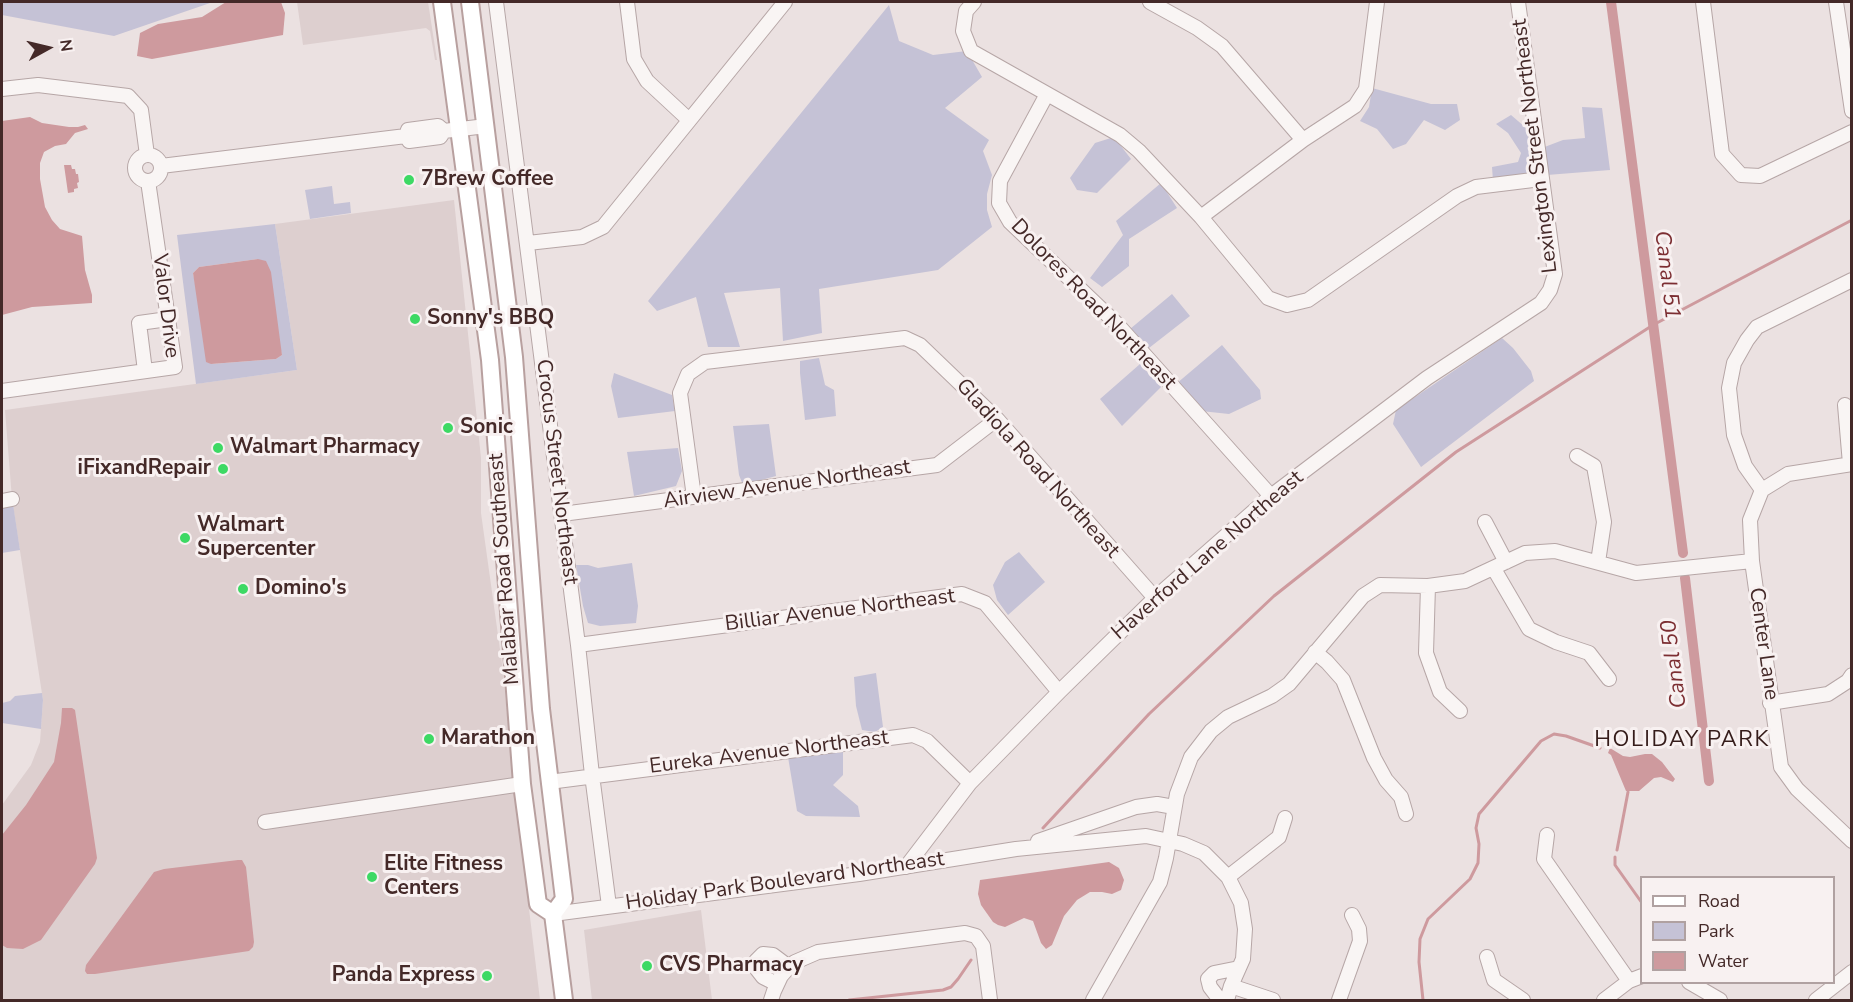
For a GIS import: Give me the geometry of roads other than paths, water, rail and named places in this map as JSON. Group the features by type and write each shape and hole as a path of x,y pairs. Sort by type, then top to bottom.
{"main road":[{"name":"Malabar Road Southeast","path":"442,2 452,130 490,360 522,784 538,904 554,914"},
{"path":"470,2 514,357 542,722 564,899 554,914 564,1000"},
{"path":"514,687 528,701 542,722"}],"street":[{"name":"Crocus Street Northeast","path":"496,2 562,514 609,906"},
{"path":"627,2 634,59 647,81 689,120"},
{"path":"528,243 582,237 603,227 785,2"},
{"path":"974,2 966,11 963,30 971,51 1120,135 1139,151 1201,217 1268,298 1287,305 1308,300 1457,196 1476,187 1541,179"},
{"path":"1150,2 1197,28 1222,46 1303,140"},
{"path":"1201,217 1303,140 1355,105 1366,89 1377,2"},
{"name":"Lexington Street Northeast","path":"1518,2 1555,274 1551,290"},
{"path":"1703,2 1722,154 1741,174 1760,176 1851,132"},
{"path":"1836,2 1851,111"},
{"name":"Valor Drive","path":"2,89 38,85 128,96 141,110 147,154 138,159 135,167 138,175 148,181 175,367 2,391"},
{"name":"Dolores Road Northeast","path":"1047,94 1000,181 999,203 1010,222 1117,324 1271,496"},
{"path":"161,166 406,136 409,141 440,137 452,130 486,126"},
{"path":"147,154 158,159 161,166 159,175 148,181"},
{"path":"1762,490 1744,466 1734,435 1729,388 1734,363 1756,327 1851,280"},
{"name":"Haverford Lane Northeast","path":"906,867 970,783 1155,598 1271,496 1427,378 1541,303 1551,290"},
{"path":"146,371 139,323 168,319"},
{"name":"Gladiola Road Northeast","path":"694,497 680,393 688,374 705,362 904,338 920,345 997,419 1155,598"},
{"path":"1093,1000 1160,882 1177,794 1191,757 1211,731 1228,717 1272,696 1289,684 1363,596 1380,585 1428,586 1465,581 1525,554 1555,551 1636,573 1752,561 1750,520 1762,490 1788,474 1851,464 1845,405"},
{"name":"Airview Avenue Northeast","path":"562,514 937,465 997,419"},
{"path":"1577,456 1594,466 1604,522 1598,562"},
{"path":"1485,522 1500,565 1529,629 1556,642 1589,653 1609,679"},
{"name":"Center Lane","path":"1752,561 1770,703 1781,767 1797,789 1851,841"},
{"path":"1428,586 1426,653 1440,692 1460,711"},
{"name":"Billiar Avenue Northeast","path":"578,645 962,594 985,603 1059,692"},
{"path":"1315,652 1342,680 1374,758 1386,780 1401,797 1406,814"},
{"path":"1770,703 1828,694 1848,681 1851,675"},
{"name":"Eureka Avenue Northeast","path":"549,782 913,735 927,741 970,783"},
{"path":"265,822 522,784"},
{"name":"Holiday Park Boulevard Northeast","path":"1016,849 1136,807 1157,804 1174,807"},
{"path":"1228,877 1279,837 1285,818"},
{"path":"1547,835 1544,859 1635,979 1604,1000"},
{"name":"Holiday Park Boulevard Northeast","path":"554,914 906,867 1016,849 1146,836 1169,840 1204,853 1228,877 1241,903 1245,929 1243,959 1227,1000"},
{"path":"1338,1000 1360,941 1359,929 1352,915"},
{"path":"771,1000 777,984 789,967 818,952 965,933 976,936 983,946 990,1000"},
{"path":"777,984 763,976 756,968 756,961 763,954 773,955 789,967"},
{"path":"1488,957 1494,981 1523,1000"},
{"path":"1220,1000 1210,987 1208,979 1214,973 1239,968"},
{"path":"1816,1000 1851,972"},
{"path":"1692,984 1720,1000"},
{"path":"1231,986 1273,1000"}],"water":[{"path":"226,2 281,2 285,13 283,35 152,59 137,56 140,33 158,24 202,17"},
{"path":"30,117 42,123 69,127 85,125 88,129 75,133 66,144 55,146 44,152 40,163 40,179 45,207 52,220 60,229 82,236 85,270 92,303 32,307 2,315 2,121"},
{"path":"64,165 71,165 78,174 78,188 74,189 74,192 68,193"},
{"path":"258,259 266,261 271,272 282,355 276,359 211,364 206,362 193,273 199,267"},
{"path":"62,708 75,710 97,858 41,940 23,949 7,948 2,945 2,835 26,805 54,762"},
{"path":"1610,748 1623,756 1630,757 1652,754 1662,762 1675,779 1673,782 1661,777 1654,778 1639,791 1626,791 1611,755 1608,753"},
{"path":"242,860 246,867 254,942 249,951 87,974 86,965 154,872"},
{"path":"1109,862 1119,868 1124,880 1121,890 1112,894 1090,892 1077,900 1064,916 1052,945 1046,949 1041,943 1033,921 1024,918 1005,927 998,925 993,922 981,905 978,894 980,880"}],"waterway":[{"name":"Canal 51","path":"1611,2 1683,553"},
{"path":"1043,828 1149,714 1274,596 1456,452 1653,325 1852,220"},
{"name":"Canal 50","path":"1685,578 1709,781"},
{"path":"1423,1000 1419,962 1420,939 1428,919 1470,879 1478,863 1479,844 1476,828 1479,814 1541,741 1554,734 1600,748"},
{"path":"1617,850 1628,792"},
{"path":"1615,857 1615,865 1640,900"},
{"path":"849,1000 943,990 951,987 971,960"}],"place":[{"name":"7Brew Coffee","path":"409,180"},
{"name":"Sonny's BBQ","path":"415,319"},
{"name":"Sonic","path":"448,428"},
{"name":"Walmart Pharmacy","path":"218,448"},
{"name":"iFixandRepair","path":"223,469"},
{"name":"Walmart Supercenter","path":"185,538"},
{"name":"Domino's","path":"243,589"},
{"name":"Marathon","path":"429,739"},
{"name":"Elite Fitness Centers","path":"372,877"},
{"name":"CVS Pharmacy","path":"647,966"},
{"name":"Panda Express","path":"487,976"}],"district":[{"name":"HOLIDAY PARK","path":"1682,741"}]}
